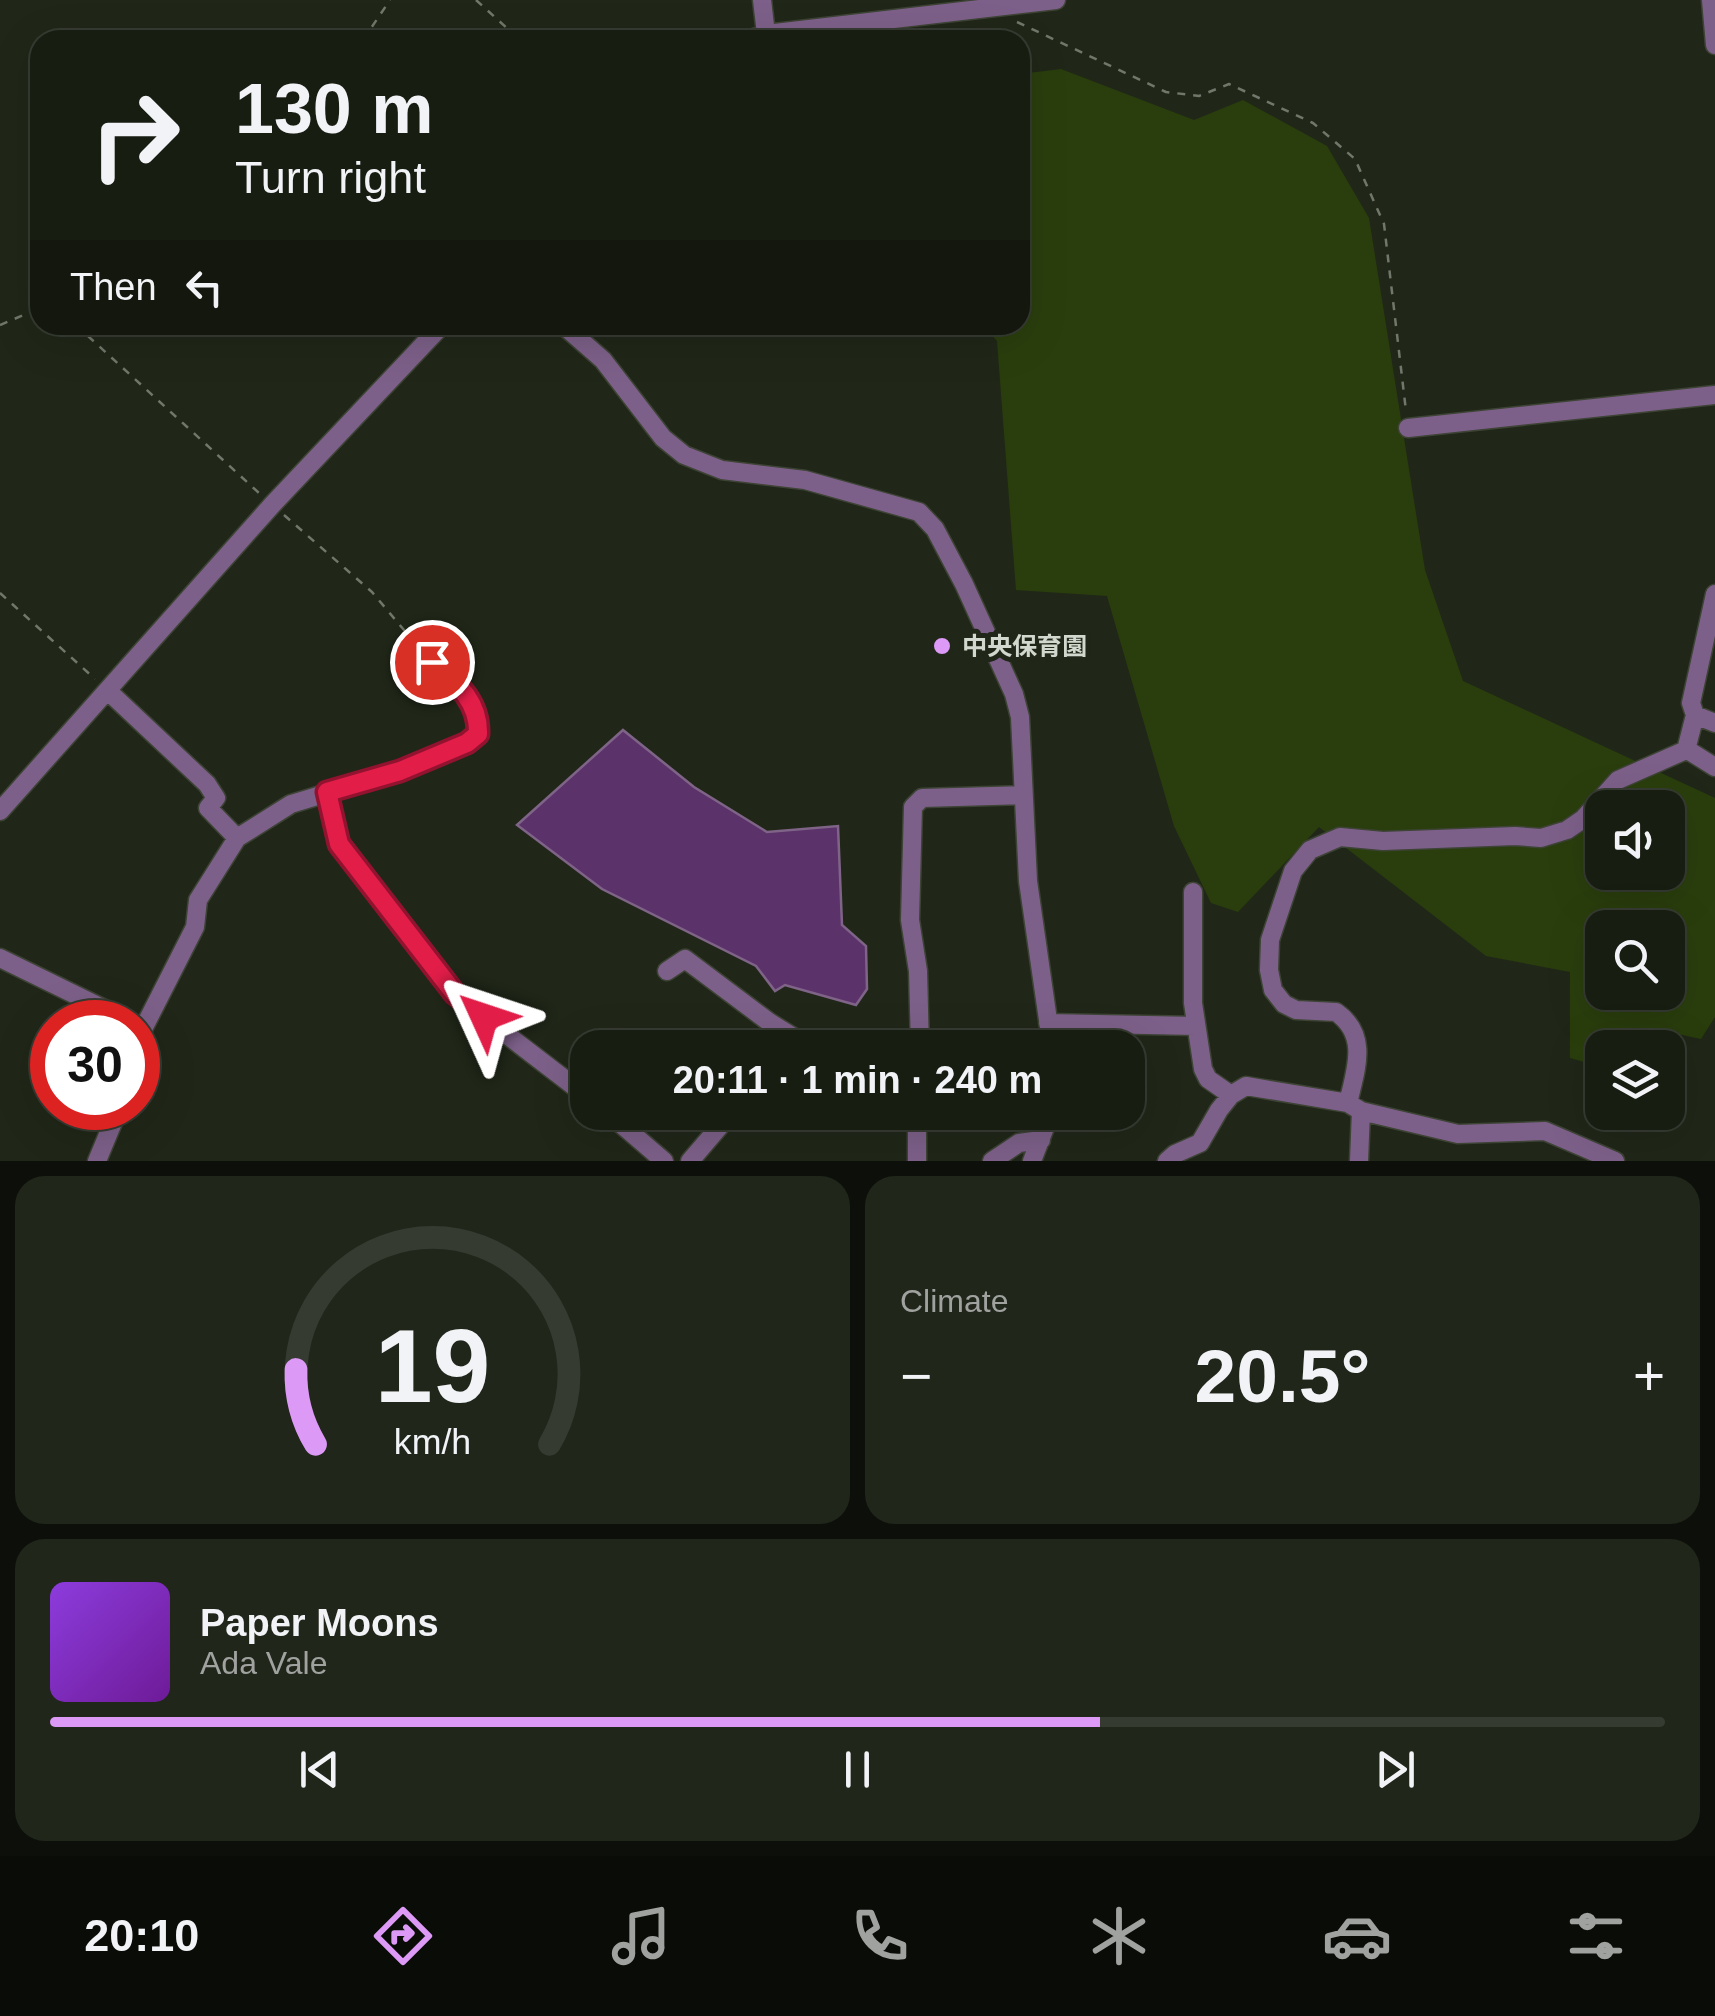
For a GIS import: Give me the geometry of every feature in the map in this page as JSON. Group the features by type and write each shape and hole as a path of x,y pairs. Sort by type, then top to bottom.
{"street":[{"path":"758,30 762,0"},
{"path":"813,30 1056,0"},
{"path":"1710,0 1715,45"},
{"path":"0,811 272,505 433,335"},
{"path":"575,335 604,360 663,438 684,455 722,470 806,480 918,512 935,529 1014,694 1020,717 1028,882 1049,1030"},
{"path":"1408,428 1715,395"},
{"path":"1359,1161 1354,1107 1358,1041 1353,1028 1336,1012 1296,1010 1284,1004 1273,990 1270,940 1293,871 1310,850 1340,837 1383,842 1541,838 1568,830 1618,780 1670,760 1686,749 1715,594"},
{"path":"154,1000 195,928 198,900 237,838 292,804 400,771 467,743 478,734 475,708 462,688 432,662"},
{"path":"108,691 207,784 216,798 208,808 237,838"},
{"path":"1695,716 1715,722"},
{"path":"1686,749 1715,768"},
{"path":"327,792 339,844 455,994 570,1084"},
{"path":"920,1030 918,971 910,920 913,806 922,798 1023,795"},
{"path":"1193,892 1190,933 1202,1069 1208,1079 1231,1095"},
{"path":"0,958 81,1000"},
{"path":"667,971 685,960 781,1030"},
{"path":"1048,1023 1196,1026"},
{"path":"1167,1161 1200,1143 1231,1095 1246,1086 1256,1086 1458,1134 1544,1131 1615,1161"},
{"path":"97,1161 109,1130"},
{"path":"627,1130 664,1161"},
{"path":"690,1161 717,1130"},
{"path":"917,1130 917,1161"},
{"path":"1032,1161 1045,1130"},
{"path":"992,1161 1018,1143 1041,1140"}],"path":[{"path":"370,30 390,0"},
{"path":"476,0 509,30"},
{"path":"987,8 1166,92 1199,96 1229,84 1313,123 1355,159 1384,224 1408,428"},
{"path":"0,326 30,312"},
{"path":"87,335 372,592 432,662"},
{"path":"0,593 108,691"}],"green space":[{"path":"1061,69 1194,120 1243,100 1327,146 1369,218 1425,570 1463,681 1715,798 1715,1017 1701,1039 1685,1036 1685,1030 1585,1030 1585,1062 1570,1058 1570,972 1486,956 1319,827 1238,912 1211,903 1174,826 1107,596 1016,590 997,341 992,335 1030,335 1030,73"}],"shaded area":[{"path":"623,730 694,787 767,832 838,826 842,925 866,946 867,989 856,1005 785,985 775,991 756,966 602,889 517,825"}],"place":[{"name":"中央保育園","path":"942,646"}],"route":[{"path":"432,662 462,688 475,708 478,734 467,743 400,771 327,792 339,844 455,994 484,1017"}]}
